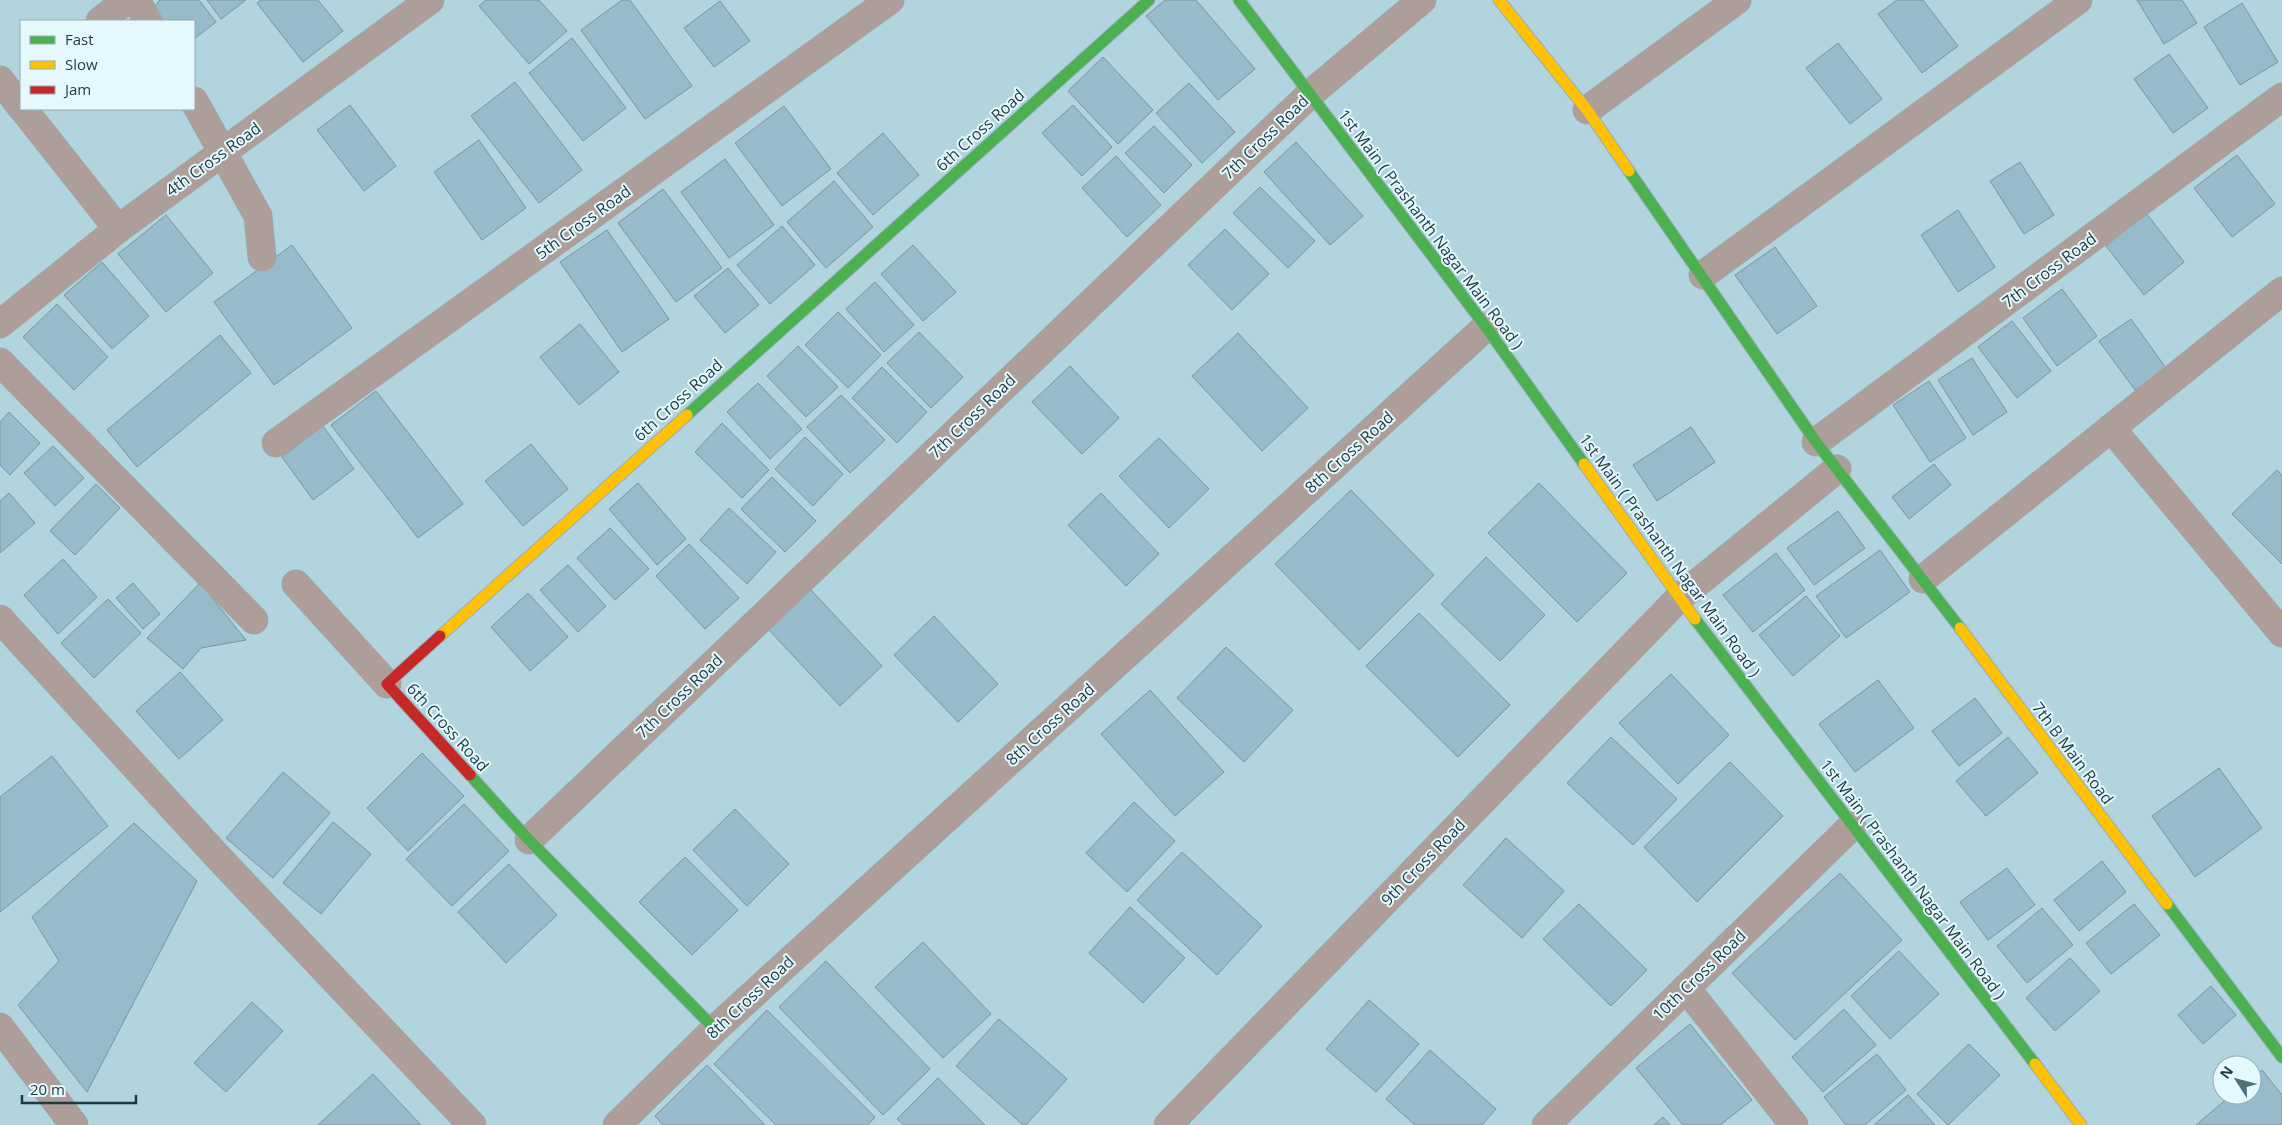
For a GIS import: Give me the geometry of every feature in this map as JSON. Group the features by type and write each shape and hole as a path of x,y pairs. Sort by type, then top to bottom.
{"street":[{"path":"101,20 127,0"},
{"path":"136,0 147,20"},
{"name":"4th Cross Road","path":"0,324 118,229 430,0"},
{"name":"5th Cross Road","path":"276,444 890,0"},
{"name":"6th Cross Road","path":"715,1029 529,840 387,684 1149,0"},
{"name":"1st Main ( Prashanth Nagar Main Road )","path":"1240,0 1486,327 1679,598 2081,1125"},
{"name":"7th Cross Road","path":"529,840 1310,94 1422,0"},
{"name":"7th B Main Road","path":"1499,0 1587,110 1703,275 1816,442 1923,580 2282,1057"},
{"path":"1587,110 1737,0"},
{"path":"1703,275 2078,0"},
{"name":"7th Cross Road","path":"1816,442 2282,97"},
{"path":"195,103 258,216 262,257"},
{"path":"27,110 118,229"},
{"path":"1923,580 2282,291"},
{"name":"8th Cross Road","path":"617,1125 715,1029 1486,327"},
{"path":"0,362 254,620"},
{"path":"2110,428 2281,628"},
{"name":"9th Cross Road","path":"1168,1125 1679,598 1837,469"},
{"path":"296,584 387,684"},
{"path":"0,619 217,856 472,1125"},
{"name":"10th Cross Road","path":"1546,1125 1852,826"},
{"path":"1686,988 1794,1125"},
{"path":"0,1027 74,1125"}],"building":[{"path":"160,0 199,0 216,22 195,38 195,20 159,20 152,9"},
{"path":"207,0 246,0 221,19"},
{"path":"261,0 318,0 343,31 303,62 257,3"},
{"path":"486,0 539,0 567,31 529,64 479,6"},
{"path":"622,0 630,0 692,86 645,119 581,30"},
{"path":"1165,0 1196,0 1255,69 1218,100 1146,16"},
{"path":"1897,0 1923,0 1958,46 1922,73 1878,14"},
{"path":"2137,0 2182,0 2197,23 2164,44"},
{"path":"720,1 750,41 714,67 684,28"},
{"path":"2242,3 2278,62 2240,85 2204,27"},
{"path":"572,38 626,108 583,141 529,73"},
{"path":"1838,43 1882,99 1850,124 1806,68"},
{"path":"2169,54 2208,108 2173,133 2134,79"},
{"path":"1103,57 1153,110 1118,144 1068,91"},
{"path":"515,82 582,170 539,203 471,116"},
{"path":"1189,83 1235,132 1202,163 1156,113"},
{"path":"350,105 396,166 364,191 317,130"},
{"path":"1073,105 1112,147 1082,176 1042,133"},
{"path":"784,106 831,169 782,206 735,143"},
{"path":"1154,126 1192,165 1164,193 1125,153"},
{"path":"883,133 919,175 873,215 837,173"},
{"path":"479,140 526,208 482,240 434,172"},
{"path":"1296,142 1363,216 1330,245 1264,172"},
{"path":"2237,155 2275,204 2232,237 2194,188"},
{"path":"1116,156 1161,205 1127,237 1082,188"},
{"path":"725,159 774,225 729,258 681,192"},
{"path":"2020,162 2054,215 2024,234 1990,181"},
{"path":"834,181 873,227 826,268 787,222"},
{"path":"1260,187 1315,241 1288,268 1233,213"},
{"path":"663,189 722,268 676,302 618,223"},
{"path":"1958,210 1995,267 1958,292 1921,235"},
{"path":"2146,213 2184,262 2144,295 2106,246"},
{"path":"166,215 213,273 166,312 118,254"},
{"path":"782,226 815,265 770,304 737,265"},
{"path":"1225,229 1269,274 1232,310 1188,265"},
{"path":"607,230 669,319 622,352 560,262"},
{"path":"292,245 352,328 274,385 214,302"},
{"path":"913,245 956,292 923,321 881,274"},
{"path":"1775,247 1817,306 1777,334 1735,275"},
{"path":"102,262 149,316 112,349 64,295"},
{"path":"728,268 759,305 725,333 694,296"},
{"path":"875,282 914,325 884,352 846,309"},
{"path":"2062,289 2097,336 2057,366 2023,318"},
{"path":"57,304 108,357 74,390 23,337"},
{"path":"838,312 881,355 848,388 805,345"},
{"path":"2131,319 2166,368 2135,390 2099,341"},
{"path":"2012,321 2051,371 2017,398 1978,347"},
{"path":"580,324 619,372 579,405 540,357"},
{"path":"919,332 963,377 931,408 887,363"},
{"path":"1238,333 1308,408 1262,451 1192,376"},
{"path":"220,335 251,373 137,467 107,430"},
{"path":"798,346 838,387 806,417 767,376"},
{"path":"1972,358 2007,412 1973,435 1938,380"},
{"path":"1070,366 1119,418 1082,454 1032,402"},
{"path":"882,367 927,412 897,443 852,398"},
{"path":"1929,381 1966,438 1930,462 1893,405"},
{"path":"758,383 802,429 770,459 727,412"},
{"path":"376,391 463,504 418,538 331,425"},
{"path":"841,395 885,440 850,473 807,427"},
{"path":"9,412 40,443 10,475 0,465 0,422"},
{"path":"722,423 769,470 742,498 695,452"},
{"path":"323,426 354,469 313,500 282,457"},
{"path":"1691,427 1715,462 1657,501 1633,465"},
{"path":"805,437 843,474 813,506 775,469"},
{"path":"1159,438 1209,489 1169,528 1119,476"},
{"path":"531,444 568,489 523,526 485,481"},
{"path":"53,446 84,478 55,506 24,473"},
{"path":"1934,464 1951,485 1909,519 1892,497"},
{"path":"2277,470 2282,475 2282,564 2232,514"},
{"path":"772,477 816,521 785,552 741,509"},
{"path":"638,483 686,539 657,565 609,509"},
{"path":"1539,483 1627,573 1577,622 1488,533"},
{"path":"96,484 120,508 75,555 50,531"},
{"path":"1351,490 1434,575 1359,650 1275,564"},
{"path":"9,493 35,523 0,553 0,501"},
{"path":"1101,493 1159,554 1126,586 1068,525"},
{"path":"729,508 776,552 747,584 700,540"},
{"path":"1838,511 1865,548 1814,585 1787,548"},
{"path":"610,528 649,569 615,600 577,558"},
{"path":"689,544 739,598 705,629 656,576"},
{"path":"1880,550 1910,592 1846,638 1816,596"},
{"path":"1776,553 1805,590 1753,632 1723,595"},
{"path":"1486,557 1545,615 1500,661 1441,604"},
{"path":"63,559 97,597 58,634 24,595"},
{"path":"568,565 606,606 578,632 540,590"},
{"path":"133,583 160,614 143,629 116,598"},
{"path":"200,583 246,640 201,648 183,669 147,638"},
{"path":"811,590 882,666 840,706 769,630"},
{"path":"528,593 568,637 530,671 491,627"},
{"path":"1806,596 1840,636 1793,676 1759,635"},
{"path":"108,599 141,633 94,678 61,643"},
{"path":"1419,613 1510,705 1458,757 1366,666"},
{"path":"934,616 998,684 958,722 894,655"},
{"path":"1226,647 1293,710 1244,762 1177,698"},
{"path":"180,672 223,720 179,759 136,711"},
{"path":"1671,674 1729,735 1678,784 1619,723"},
{"path":"1878,680 1914,728 1855,772 1819,724"},
{"path":"1150,690 1224,772 1175,816 1101,734"},
{"path":"1975,698 2002,733 1959,766 1932,731"},
{"path":"1611,737 1677,799 1633,845 1567,783"},
{"path":"2008,737 2038,773 1986,816 1956,781"},
{"path":"422,753 464,796 408,851 367,808"},
{"path":"52,756 108,826 0,912 0,797"},
{"path":"1730,762 1783,816 1697,902 1644,847"},
{"path":"2219,768 2262,828 2195,877 2152,816"},
{"path":"283,772 330,813 273,878 226,838"},
{"path":"1134,802 1175,841 1127,892 1086,853"},
{"path":"464,804 509,851 452,906 406,859"},
{"path":"735,809 789,864 747,906 693,850"},
{"path":"333,822 371,854 321,914 283,883"},
{"path":"134,823 197,881 87,1092 18,1005 59,961 32,917"},
{"path":"1506,838 1564,891 1522,938 1463,885"},
{"path":"1182,852 1262,926 1217,975 1137,900"},
{"path":"685,857 738,910 692,955 639,902"},
{"path":"2102,861 2126,892 2079,931 2054,900"},
{"path":"509,864 557,915 506,963 458,912"},
{"path":"2007,868 2035,905 1988,940 1960,902"},
{"path":"1840,873 1902,940 1795,1040 1732,973"},
{"path":"1579,904 1647,970 1611,1006 1543,939"},
{"path":"2134,904 2160,935 2111,974 2086,943"},
{"path":"1130,907 1185,958 1143,1003 1089,953"},
{"path":"2042,908 2073,945 2027,983 1997,946"},
{"path":"923,942 991,1014 943,1058 875,987"},
{"path":"1899,951 1939,994 1890,1039 1851,996"},
{"path":"2070,958 2100,991 2055,1031 2026,998"},
{"path":"826,961 930,1069 883,1115 779,1007"},
{"path":"2211,986 2236,1015 2203,1044 2178,1015"},
{"path":"1369,1000 1419,1044 1376,1092 1326,1049"},
{"path":"252,1002 283,1031 226,1092 194,1063"},
{"path":"1844,1009 1876,1045 1823,1092 1792,1057"},
{"path":"767,1010 875,1117 868,1125 776,1125 714,1064"},
{"path":"999,1019 1067,1079 1026,1125 1023,1125 956,1066"},
{"path":"1690,1024 1752,1100 1720,1125 1683,1125 1636,1068"},
{"path":"1969,1044 2000,1075 1948,1125 1917,1094"},
{"path":"1430,1050 1496,1109 1482,1125 1415,1125 1386,1099"},
{"path":"1877,1054 1906,1090 1865,1125 1846,1125 1824,1097"},
{"path":"707,1065 765,1125 663,1125 655,1116"},
{"path":"2262,1070 2282,1095 2282,1125 2196,1125 2219,1105 2262,1105"},
{"path":"373,1074 421,1125 318,1125"},
{"path":"938,1078 985,1125 904,1125 897,1119"},
{"path":"1908,1095 1935,1125 1874,1125"},
{"path":"1663,1117 1670,1125 1654,1125"}],"traffic: fast":[{"path":"687,415 1149,0"},
{"path":"1239,0 1486,327 1584,464"},
{"path":"1629,171 1816,442 1960,628"},
{"path":"1695,619 2035,1064"},
{"path":"470,775 529,840 715,1029"},
{"path":"2167,904 2282,1057"}],"traffic: slow":[{"path":"1499,0 1587,110 1629,171"},
{"path":"440,636 687,415"},
{"path":"1584,464 1695,619"},
{"path":"1960,628 2167,904"},
{"path":"2035,1064 2081,1125"}],"traffic: jam":[{"path":"440,636 387,684 470,775"}]}
